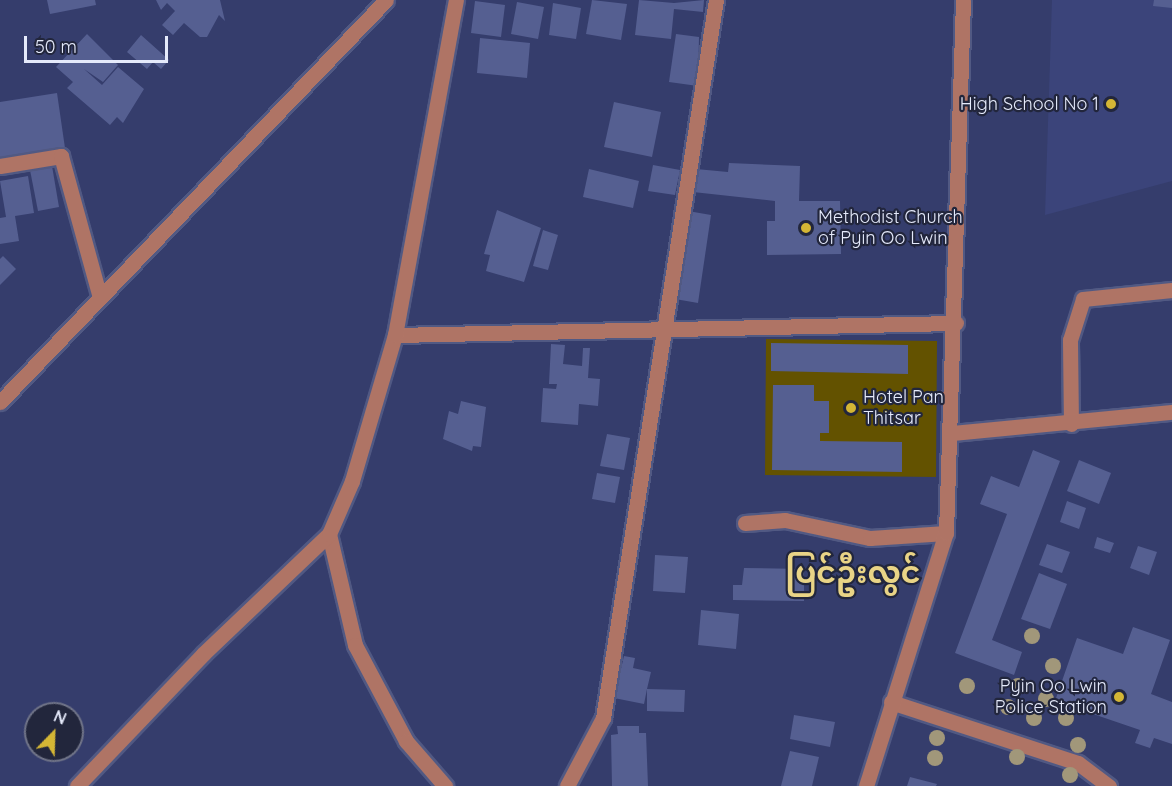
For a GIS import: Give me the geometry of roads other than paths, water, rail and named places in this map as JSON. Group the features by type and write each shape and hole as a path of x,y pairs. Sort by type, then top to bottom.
{"street":[{"path":"0,402 386,0"},
{"path":"77,786 203,654 329,534 352,481 395,335 456,0"},
{"path":"567,786 603,718 668,328 716,0"},
{"path":"866,786 946,533 956,323 963,0"},
{"path":"0,166 62,156 100,298"},
{"path":"1071,424 1070,340 1083,299 1172,290"},
{"path":"395,335 956,323"},
{"path":"952,433 1071,424 1172,412"},
{"path":"745,524 785,520 870,538 946,533"},
{"path":"329,534 355,645 406,741 446,786"},
{"path":"891,702 1078,763 1109,786"}],"place":[{"name":"High School No 1","path":"1111,104"},
{"name":"Methodist Church of Pyin Oo Lwin","path":"806,228"},
{"name":"Hotel Pan Thitsar","path":"851,408"},
{"name":"Pyin Oo Lwin Police Station","path":"1119,697"}],"district":[{"name":"ပြင်ဦးလွင်","path":"853,572"}]}
